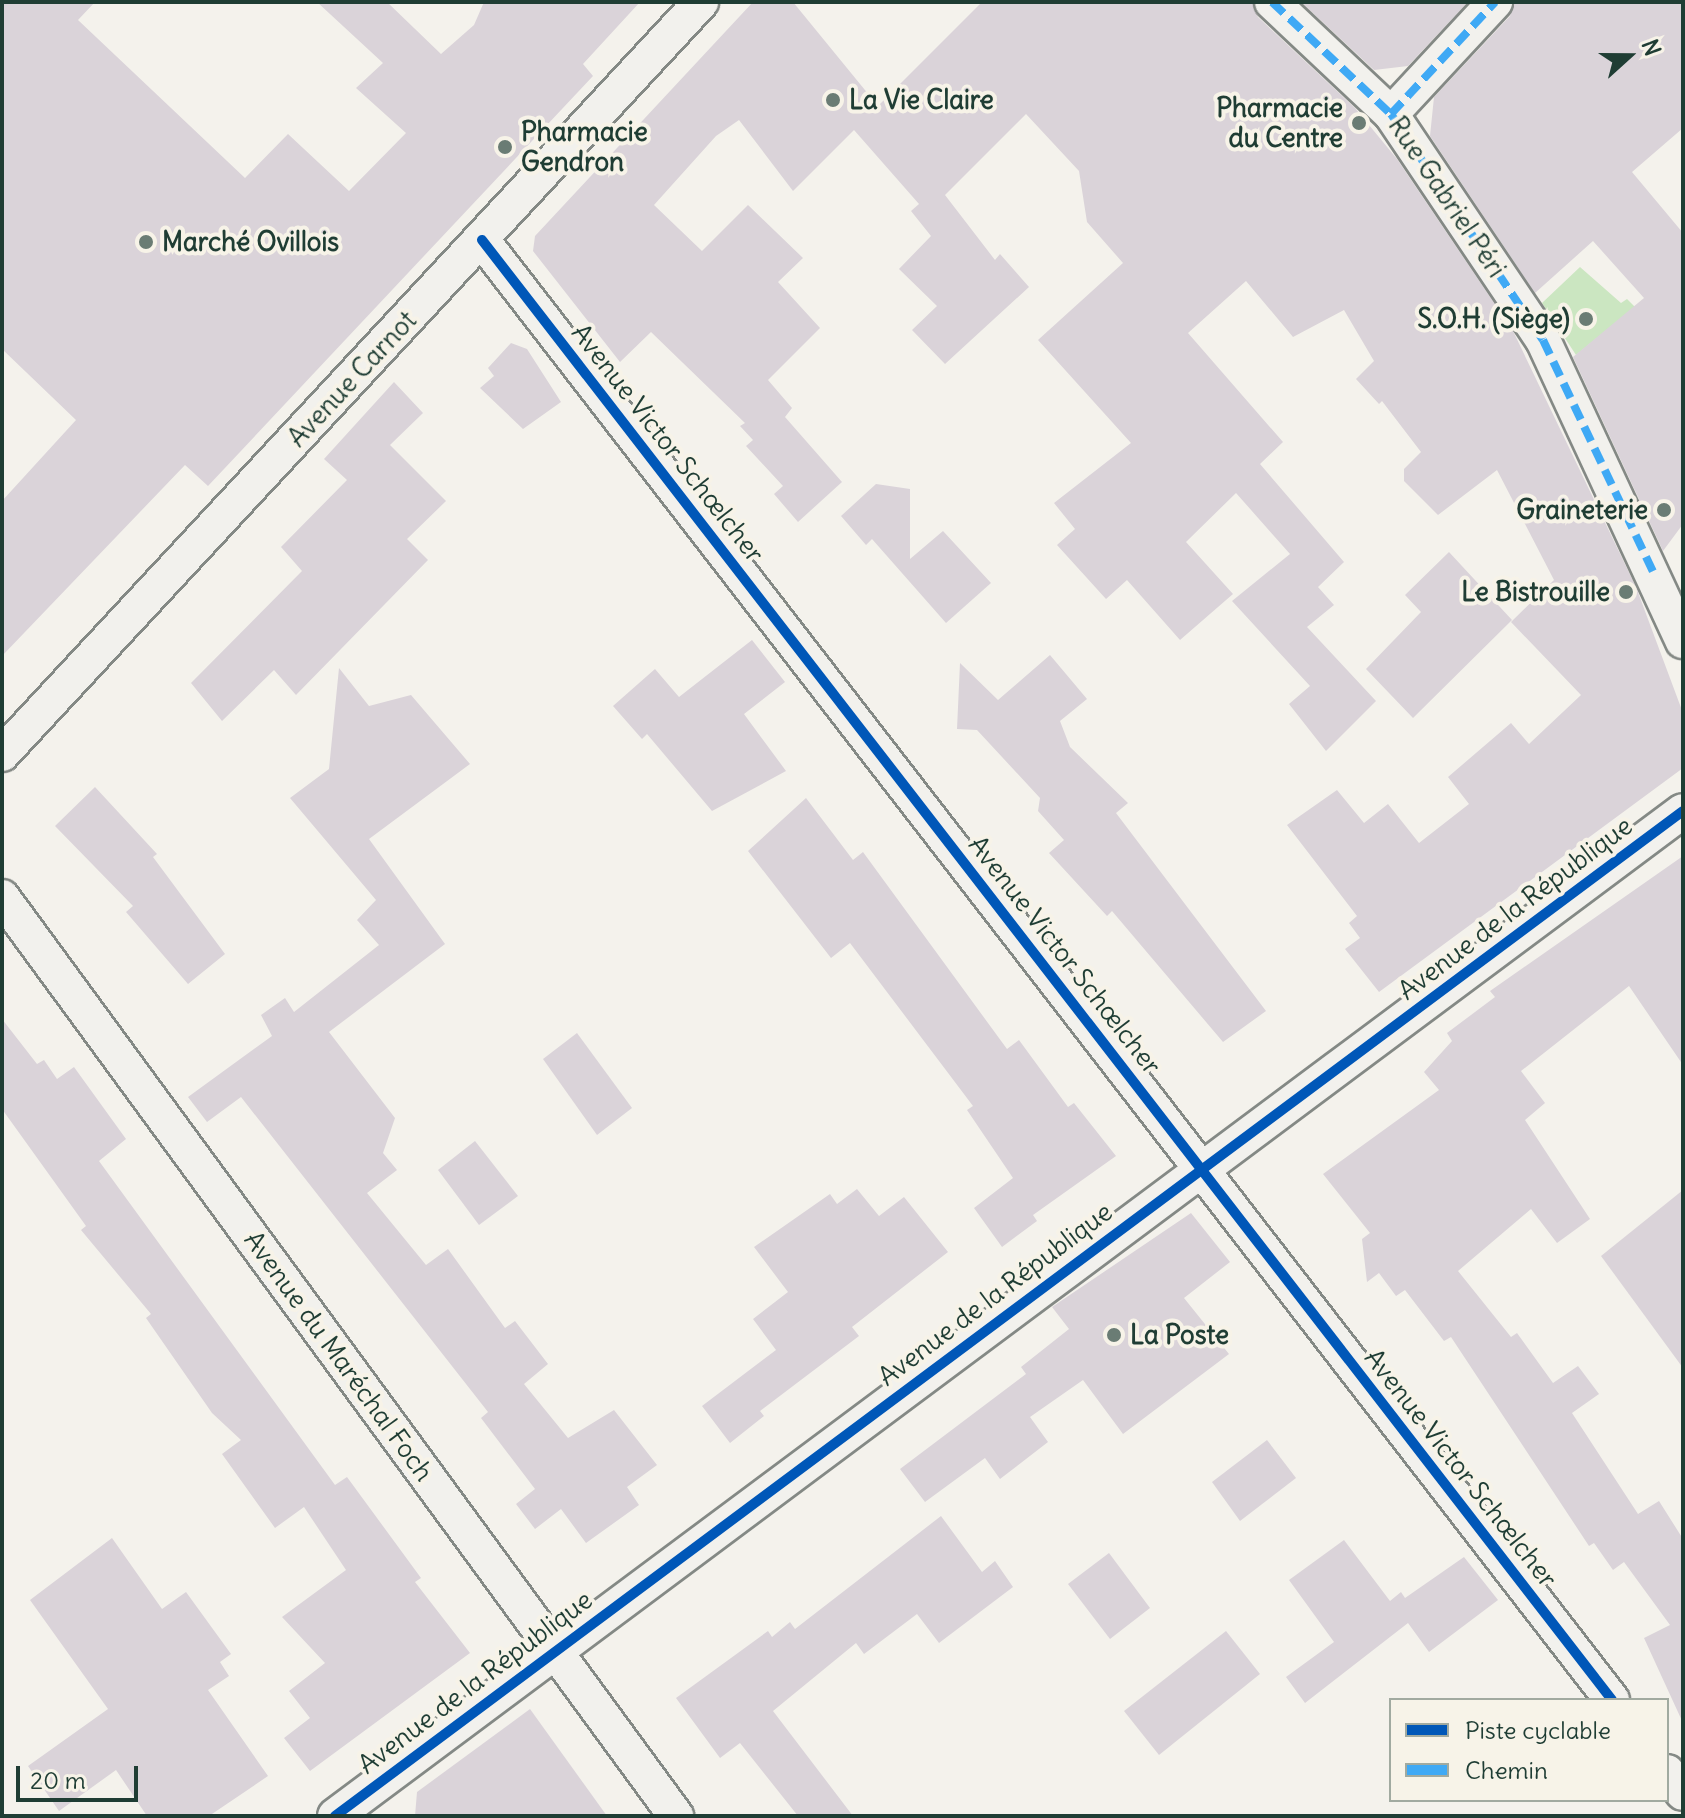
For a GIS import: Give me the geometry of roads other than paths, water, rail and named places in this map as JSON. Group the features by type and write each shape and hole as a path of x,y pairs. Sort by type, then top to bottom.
{"street":[{"name":"Avenue Carnot","path":"2,754 701,2"},
{"name":"Rue Gabriel Péri","path":"1272,2 1391,114 1543,340 1678,627"},
{"path":"1391,114 1495,2"},
{"name":"Avenue Victor Schœlcher","path":"482,240 1610,1698"},
{"name":"Avenue de la République","path":"348,1812 553,1649 1683,811"},
{"name":"Avenue du Maréchal Foch","path":"2,897 676,1816"},
{"path":"1669,1775 1683,1793"}],"place":[{"name":"La Vie Claire","path":"833,100"},
{"name":"Pharmacie du Centre","path":"1359,123"},
{"name":"Pharmacie Gendron","path":"505,147"},
{"name":"Marché Ovillois","path":"146,242"},
{"name":"S.O.H. (Siège)","path":"1586,319"},
{"name":"Graineterie","path":"1664,510"},
{"name":"Le Bistrouille","path":"1626,592"},
{"name":"La Poste","path":"1114,1335"}]}
